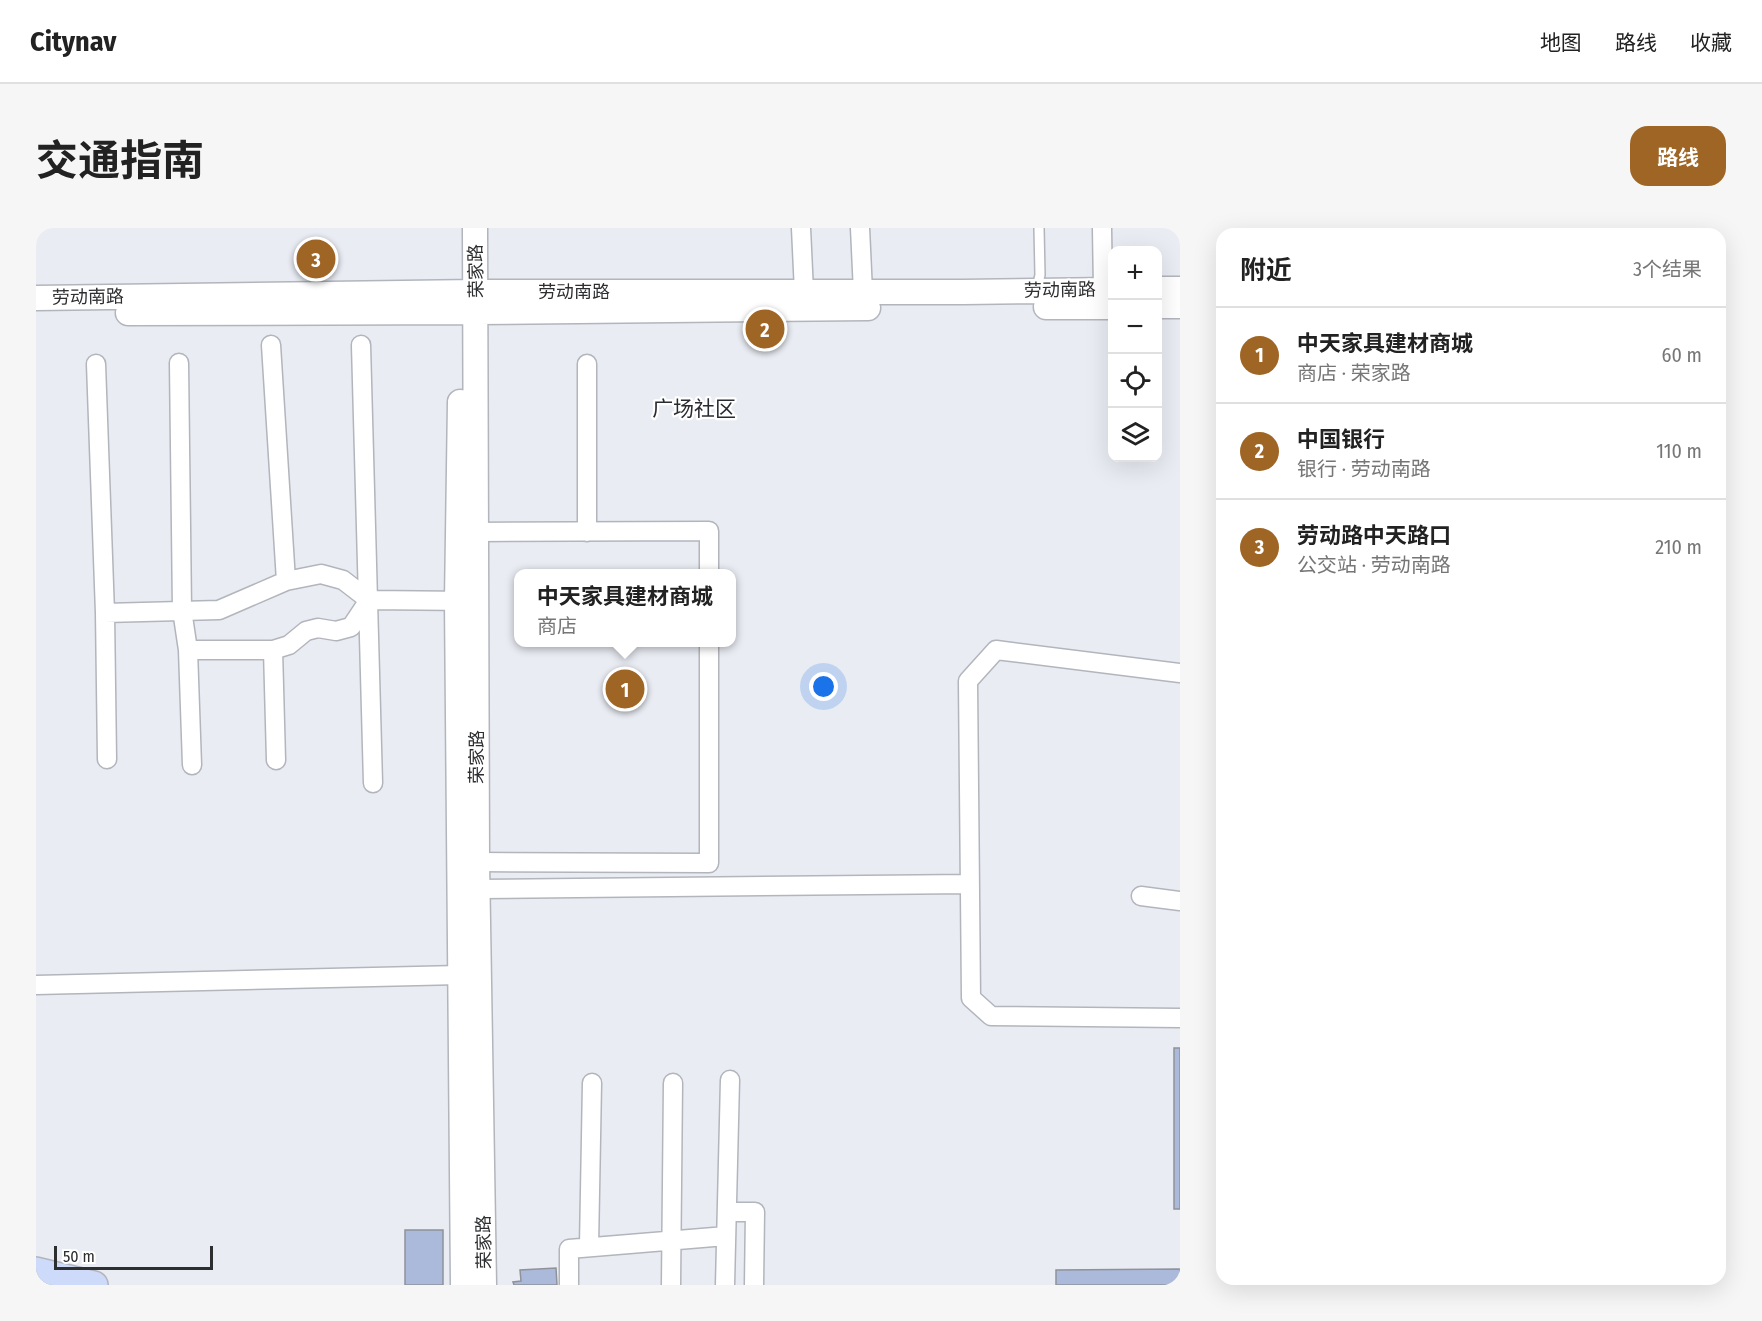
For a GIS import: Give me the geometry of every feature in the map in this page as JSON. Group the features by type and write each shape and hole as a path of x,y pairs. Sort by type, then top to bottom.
{"main road":[{"path":"36,1271 94,1285"}],"street":[{"name":"荣家路","path":"461,228 469,302 477,532 467,601 478,889 484,1285"},
{"name":"荣家路","path":"463,1285 460,975 467,601 469,302 475,228"},
{"path":"801,228 804,292"},
{"path":"860,228 863,292"},
{"path":"1101,228 1108,287"},
{"path":"1162,289 1180,289"},
{"name":"劳动南路","path":"36,313 804,292 1036,291 1108,295"},
{"name":"劳动南路","path":"36,298 469,302 1108,295"},
{"path":"1162,306 1180,306"},
{"path":"271,345 286,581"},
{"path":"361,345 373,783"},
{"path":"179,363 182,610 188,650 192,765"},
{"path":"96,364 105,613 107,759"},
{"path":"586,532 587,364"},
{"path":"477,532 709,531 709,569"},
{"path":"105,613 219,610 286,581 321,574 343,580 369,600 467,601"},
{"path":"188,650 273,650 289,645 306,631 318,628 336,631 351,627 369,600"},
{"path":"477,862 709,863 709,647"},
{"path":"273,650 276,760"},
{"path":"1180,673 996,650 968,681 971,998 991,1016 1180,1018"},
{"path":"478,889 969,884"},
{"path":"1141,896 1180,901"},
{"path":"36,986 460,975"},
{"path":"725,1285 730,1080"},
{"path":"589,1246 592,1083"},
{"path":"671,1285 673,1083"},
{"path":"727,1212 755,1212 754,1285"},
{"path":"569,1285 569,1249 726,1236"}],"lane":[{"path":"1036,291 1040,275 1039,228"}],"building":[{"path":"1174,1048 1180,1048 1180,1209 1174,1209"},
{"path":"405,1230 443,1230 443,1285 405,1285"},
{"path":"556,1268 557,1285 514,1285 513,1282 521,1281 520,1270"},
{"path":"1180,1269 1180,1285 1056,1285 1056,1270"}],"place":[{"name":"劳动路中天路口","path":"316,259"},
{"name":"中国银行","path":"765,329"},
{"name":"中天家具建材商城","path":"625,689"}],"district":[{"name":"广场社区","path":"694,409"}]}
